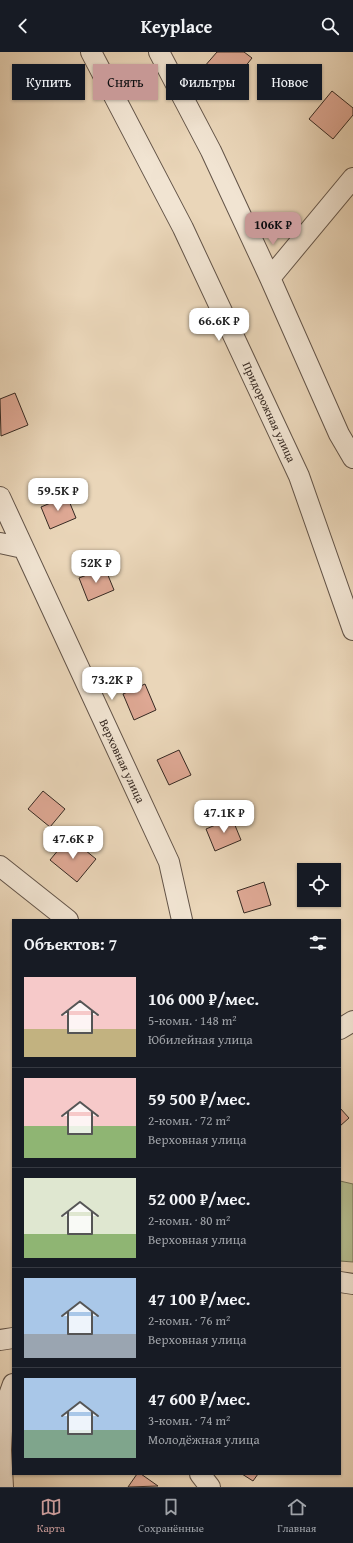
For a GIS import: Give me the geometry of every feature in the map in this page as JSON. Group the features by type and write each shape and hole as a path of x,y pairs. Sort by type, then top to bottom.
{"street":[{"name":"Придорожная улица","path":"91,52 183,228 299,476 353,630"},
{"path":"159,52 211,151 270,278 339,434 353,458"},
{"path":"270,278 353,178"},
{"name":"Верховная улица","path":"0,497 169,862 182,919"},
{"path":"0,543 24,548"},
{"path":"0,866 67,919"},
{"path":"341,1028 353,1021"},
{"path":"341,1282 353,1284"},
{"path":"0,1340 12,1338"},
{"path":"3,1487 1,1449 2,1412 12,1387"},
{"path":"201,1475 210,1487"}],"green space":[{"path":"341,1181 353,1184 353,1262 341,1261"}],"building":[{"path":"217,52 244,52 252,58 247,64 207,64"},
{"path":"332,91 353,108 353,115 333,139 309,119"},
{"path":"15,393 28,425 1,436 0,399"},
{"path":"67,496 76,518 50,529 41,507"},
{"path":"105,568 114,590 88,601 79,578"},
{"path":"145,684 156,710 134,720 123,694"},
{"path":"179,750 191,775 169,785 157,760"},
{"path":"43,791 65,809 50,827 28,809"},
{"path":"232,818 241,840 215,851 206,829"},
{"path":"69,837 96,859 77,882 50,860"},
{"path":"264,882 271,905 244,913 237,891"},
{"path":"341,1109 349,1118 341,1125"},
{"path":"136,1475 142,1475 158,1486 128,1487"},
{"path":"244,1475 257,1475 253,1481"}]}
